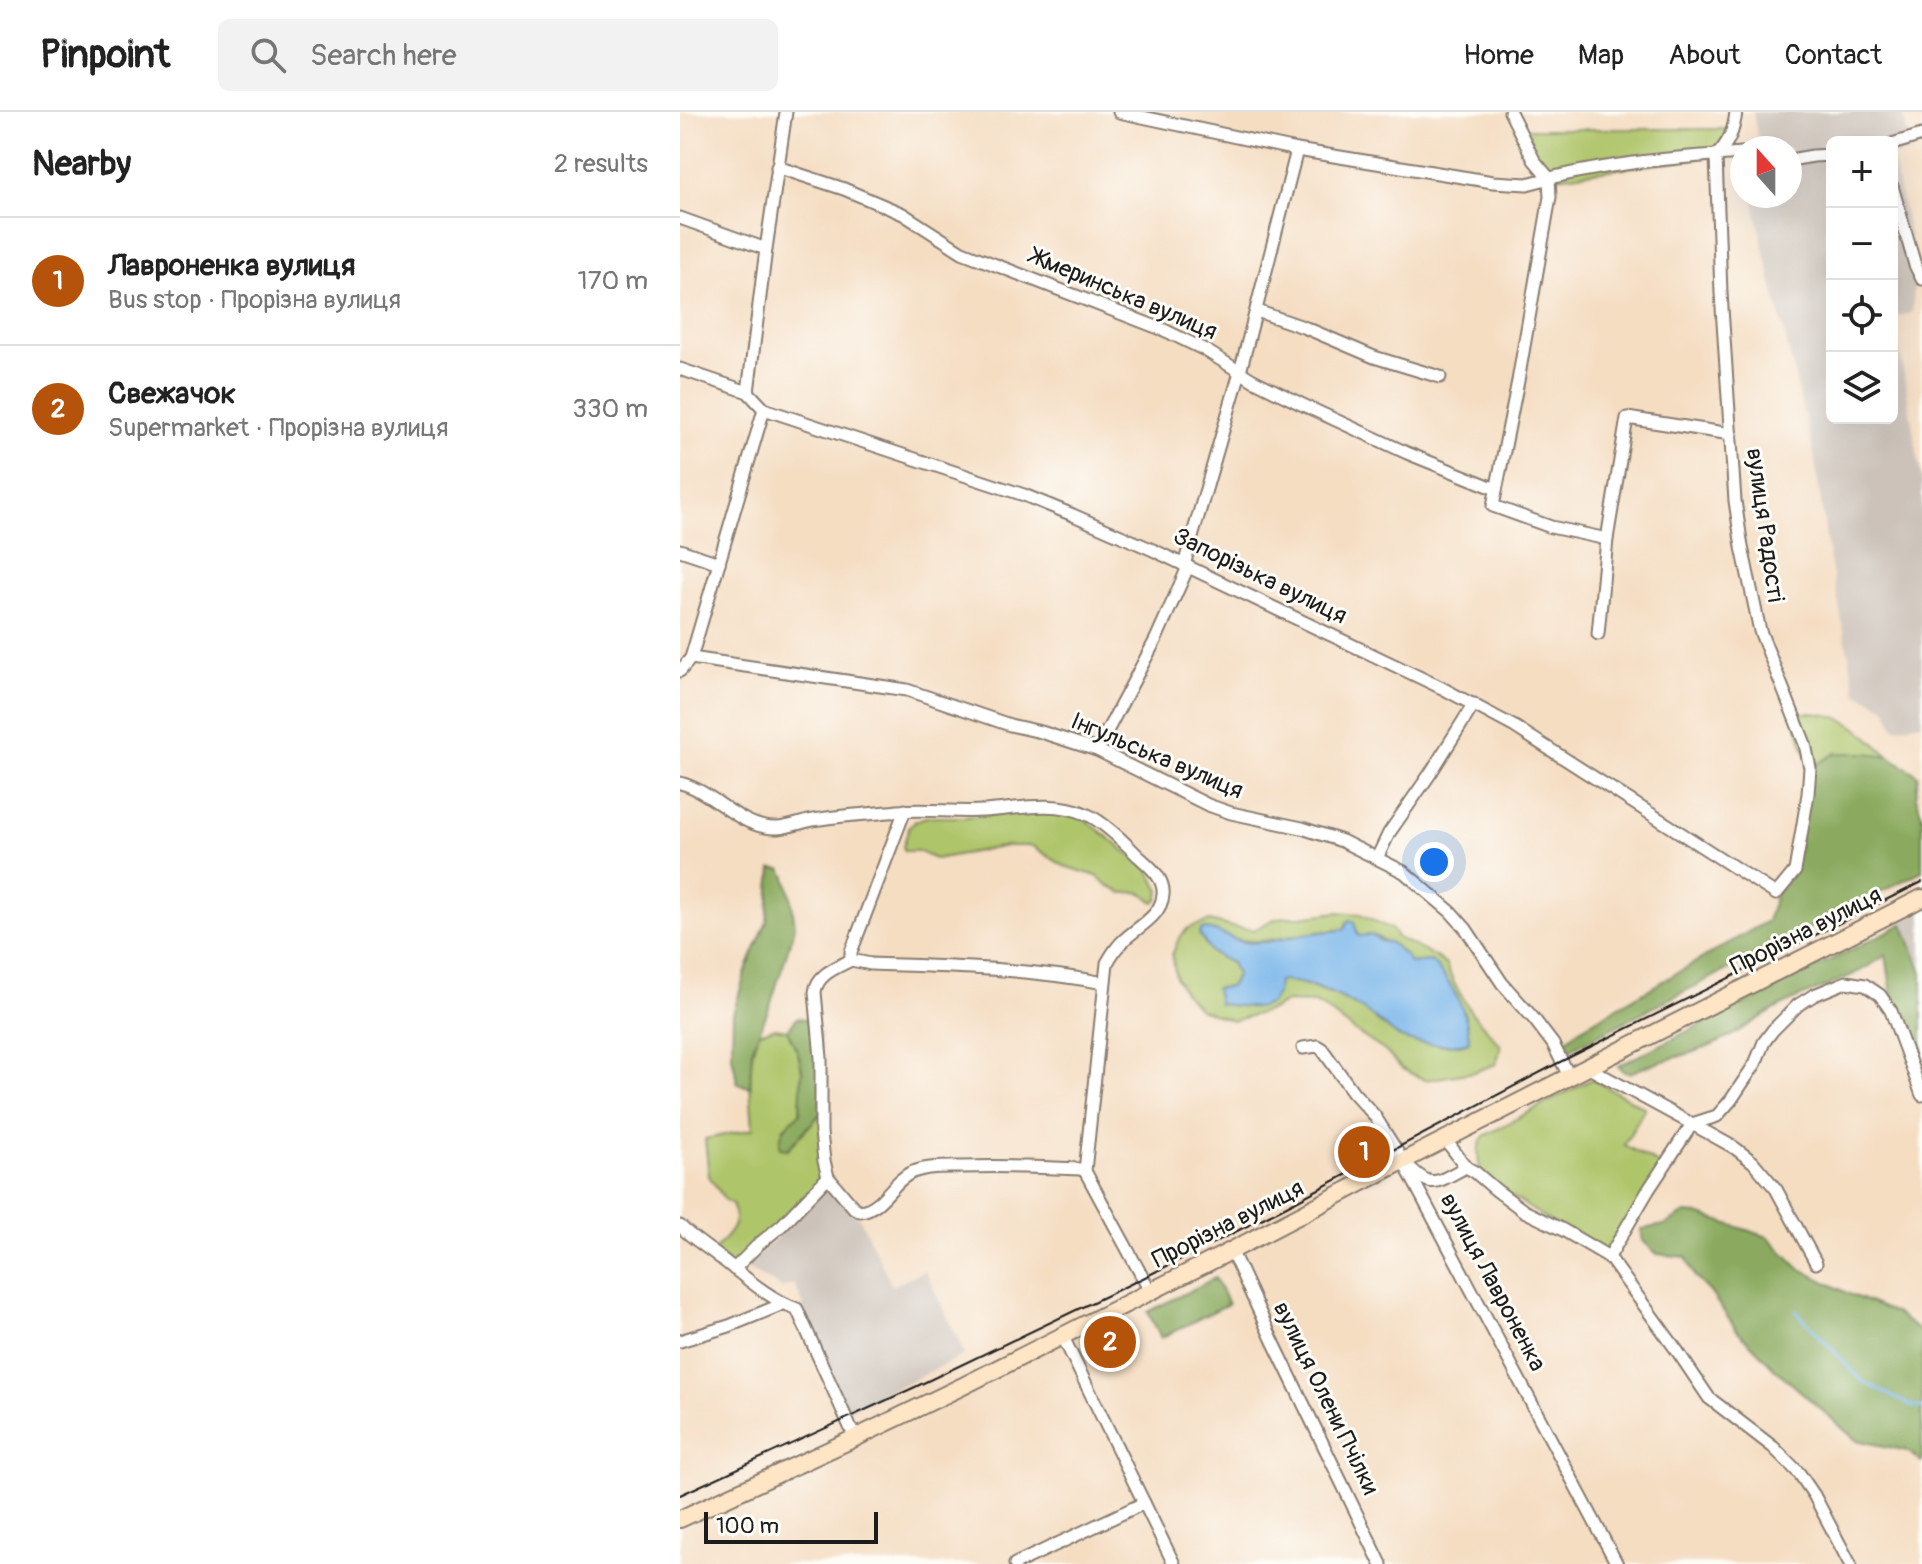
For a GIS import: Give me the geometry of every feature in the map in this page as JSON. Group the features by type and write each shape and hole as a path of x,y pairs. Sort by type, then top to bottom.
{"main road":[{"name":"Прорізна вулиця","path":"680,1519 855,1438 1150,1291 1922,898"}],"street":[{"path":"748,392 786,112"},
{"path":"1119,112 1297,150 1493,182 1527,184 1635,162 1730,154"},
{"path":"1510,112 1526,148 1549,178 1550,197 1493,506 1551,527 1607,539"},
{"path":"1716,156 1727,145 1734,129 1736,112"},
{"path":"1898,142 1922,135"},
{"path":"1097,750 1156,639 1186,566 1257,311 1297,150"},
{"path":"1802,158 1826,155"},
{"name":"вулиця Радості","path":"1716,156 1721,293 1735,501 1760,631 1805,744 1810,768 1795,871 1783,886"},
{"name":"Жмеринська вулиця","path":"777,167 844,189 903,214 962,252 1164,330 1301,404 1407,453 1496,489"},
{"path":"1898,207 1922,279"},
{"path":"680,218 766,249"},
{"path":"1257,311 1374,357 1440,377"},
{"name":"Запорізька вулиця","path":"680,369 748,392 764,409 1024,495 1120,534 1474,704 1776,894 1783,886"},
{"path":"680,671 691,658 764,409"},
{"path":"1598,634 1607,539 1627,418 1731,434"},
{"path":"680,550 719,563"},
{"name":"Інгульська вулиця","path":"691,658 907,690 1097,750 1208,805 1322,833 1377,858 1404,872 1466,929 1502,983 1553,1044 1569,1076"},
{"path":"1377,858 1389,833 1474,704"},
{"path":"680,783 702,791 750,821 779,828 818,819 905,810 1064,809 1094,818 1155,872 1164,894 1157,912 1124,940 1107,963 1085,1171 1150,1291"},
{"path":"851,960 851,952 905,810"},
{"path":"1085,1171 1003,1165 930,1168 901,1178 875,1206 860,1211 854,1208 828,1177 824,1161 816,985 821,977 851,960 871,964 1023,972 1104,983"},
{"path":"1609,1257 1692,1124 1717,1116 1755,1064 1773,1030 1783,1018 1814,995 1846,982 1865,985 1880,995 1887,1003 1922,1095"},
{"name":"вулиця Лавроненка","path":"1303,1048 1317,1046 1322,1049 1374,1115 1403,1161 1617,1564"},
{"path":"1587,1067 1735,1148 1764,1172 1816,1263"},
{"path":"1445,1139 1466,1167 1524,1211 1609,1257 1709,1398 1773,1447 1799,1473 1850,1564"},
{"path":"1403,1161 1427,1181 1438,1182 1466,1167"},
{"path":"734,1269 828,1177"},
{"path":"680,1226 701,1245 783,1304 797,1309 855,1438"},
{"name":"вулиця Олени Пчілки","path":"1231,1250 1381,1564"},
{"path":"680,1341 729,1326 783,1304"},
{"path":"1062,1335 1174,1564"},
{"path":"1015,1564 1144,1503"}],"shaded area":[{"path":"1753,112 1902,112 1912,152 1898,155 1898,136 1826,136 1826,424 1898,424 1898,341 1922,482 1922,723 1895,728 1886,708 1856,692 1828,551 1814,454 1755,208 1802,208 1802,136 1757,136"},
{"path":"1898,186 1916,262 1912,313 1898,316"},
{"path":"1922,898 1922,972 1897,912"},
{"path":"830,1186 860,1219 892,1286 925,1270 965,1355 843,1413 797,1309 804,1306 794,1284 782,1288 745,1268"}],"green space":[{"path":"1516,129 1734,129 1716,156 1549,178"},
{"path":"1793,713 1837,717 1857,728 1889,756 1863,753 1810,768"},
{"path":"1836,753 1889,756 1918,775 1916,797 1922,815 1922,871 1559,1055 1556,1050 1578,1030 1767,921 1776,894 1795,871 1810,768"},
{"path":"1032,811 1066,813 1086,820 1148,869 1160,891 1158,900 1154,902 1137,892 1122,893 1097,876 1064,866 1032,846 1007,846 935,859 918,851 905,851 903,847 909,827 926,817"},
{"path":"772,869 781,869 786,877 795,927 771,1003 752,1049 750,1087 738,1084 732,1056 733,1014 747,968 767,921"},
{"path":"1338,912 1361,914 1391,929 1398,938 1436,957 1446,965 1471,1012 1499,1043 1501,1047 1496,1064 1474,1072 1425,1080 1402,1069 1385,1051 1315,1003 1286,1002 1274,1009 1233,1021 1199,1009 1176,978 1172,955 1179,938 1188,928 1210,921 1254,930 1272,920","holes":["1355,928 1358,937 1372,935 1410,963 1431,961 1458,998 1466,1020 1469,1042 1440,1045 1385,1027 1364,1010 1338,996 1295,981 1277,981 1219,1004 1223,988 1230,987 1237,974 1231,963 1211,952 1228,937 1257,941"]},
{"path":"1903,924 1922,972 1922,1067 1893,1001 1886,955 1850,976 1778,1008 1717,1043 1630,1073 1618,1066"},
{"path":"797,1018 805,1019 819,1033 821,1113 788,1149 780,1148 781,1136 800,1113 802,1070 787,1030"},
{"path":"774,1028 787,1030 802,1070 800,1113 783,1129 788,1149 821,1113 828,1177 734,1269 713,1252 734,1225 735,1212 709,1176 705,1139 753,1129 750,1081 754,1045 758,1033"},
{"path":"1592,1079 1645,1108 1624,1145 1664,1167 1609,1257 1481,1176 1479,1160 1479,1145 1484,1136"},
{"path":"1685,1213 1698,1214 1768,1237 1799,1268 1895,1313 1922,1333 1922,1462 1907,1451 1856,1440 1774,1368 1736,1329 1710,1292 1695,1277 1686,1257 1657,1254 1643,1241 1641,1229 1665,1225"},
{"path":"1215,1278 1228,1304 1161,1338 1148,1312"}],"water":[{"path":"1350,920 1354,922 1358,936 1372,935 1391,943 1410,963 1431,961 1458,998 1466,1020 1469,1042 1435,1044 1401,1038 1346,1000 1312,986 1289,982 1278,981 1277,992 1270,1004 1257,1008 1219,1004 1215,988 1230,987 1237,974 1231,963 1211,952 1199,934 1202,929 1244,942 1261,942 1341,930"}],"waterway":[{"path":"1796,1311 1862,1381 1911,1406 1922,1408"}],"tram line":[{"path":"680,1495 1143,1278 1560,1062 1922,882"}],"place":[{"name":"Лавроненка вулиця","path":"1364,1152"},
{"name":"Свежачок","path":"1110,1342"}]}
